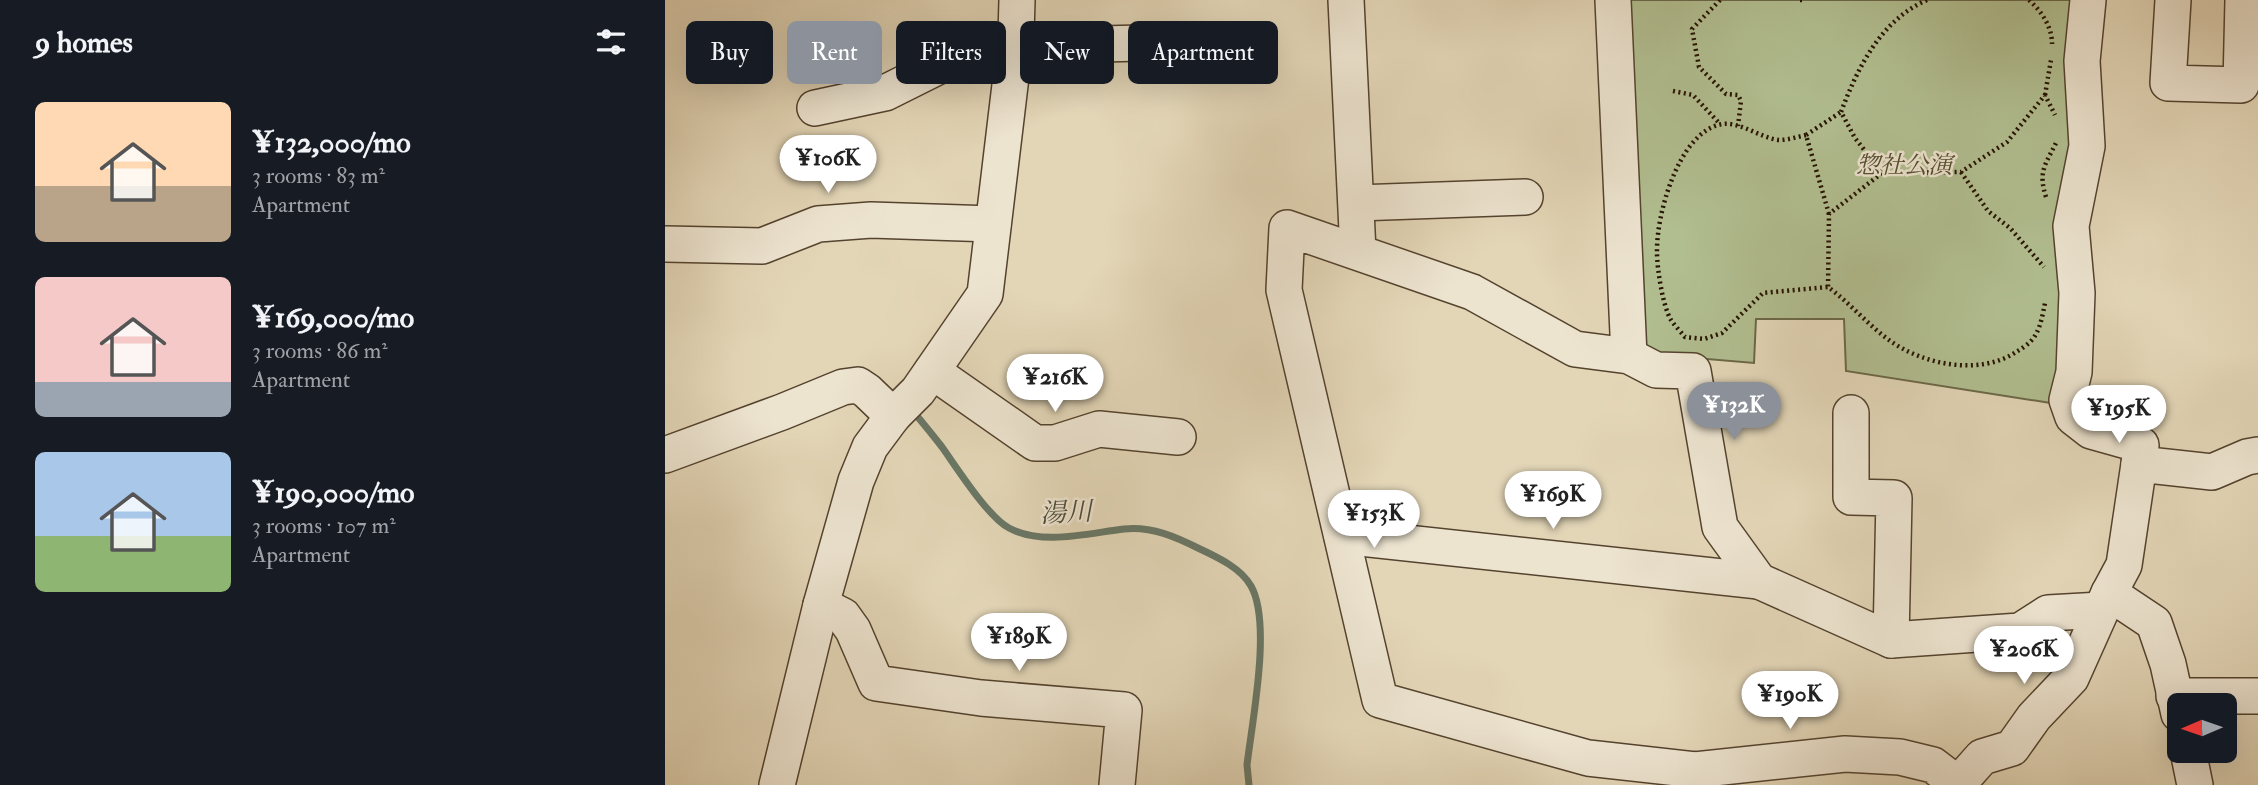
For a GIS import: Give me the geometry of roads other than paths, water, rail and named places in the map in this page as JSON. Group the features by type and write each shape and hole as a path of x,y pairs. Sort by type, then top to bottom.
{"street":[{"path":"777,785 821,605 856,481 870,447 893,416 918,391 985,294 1015,46 1017,0"},
{"path":"1346,0 1358,251"},
{"path":"1613,0 1629,356"},
{"path":"1759,581 1720,527 1693,371 1656,370 1629,356 1575,349 1472,292 1287,228 1284,290 1380,700 1587,771 1695,770 1845,754 1900,757 1933,765 1958,785 1982,757 2012,748 2034,717 2071,678 2124,565 2141,445 2091,430 2073,417 2067,400 2074,372 2077,293 2071,226 2087,146 2082,61 2088,0"},
{"path":"2173,0 2168,83 2241,85 2243,0"},
{"path":"815,108 885,93 961,55 1015,46 1128,43"},
{"path":"1357,203 1525,197"},
{"path":"665,244 762,246 818,224 871,220 993,224"},
{"path":"932,371 1035,443 1055,443 1099,429 1178,437"},
{"path":"665,455 843,387 858,386 867,391 893,416"},
{"path":"1851,413 1851,497 1893,498 1891,640"},
{"path":"2139,464 2212,472 2247,457 2258,456"},
{"path":"1342,536 1759,581 1891,640 2020,631 2047,613 2105,602 2154,623 2168,664 2174,693"},
{"path":"821,605 843,616 853,630 876,682 981,698 1124,710 1117,785"},
{"path":"2237,698 2258,696"},
{"path":"2190,763 2195,785"}],"waterway":[{"name":"湯川","path":"912,410 992,514 1009,528 1022,533 1051,537 1124,529 1154,531 1182,540 1214,556 1235,568 1247,580 1257,603 1260,624 1259,673 1247,765 1249,785"}],"park label":[{"name":"惣社公演","path":"1904,165"}]}
